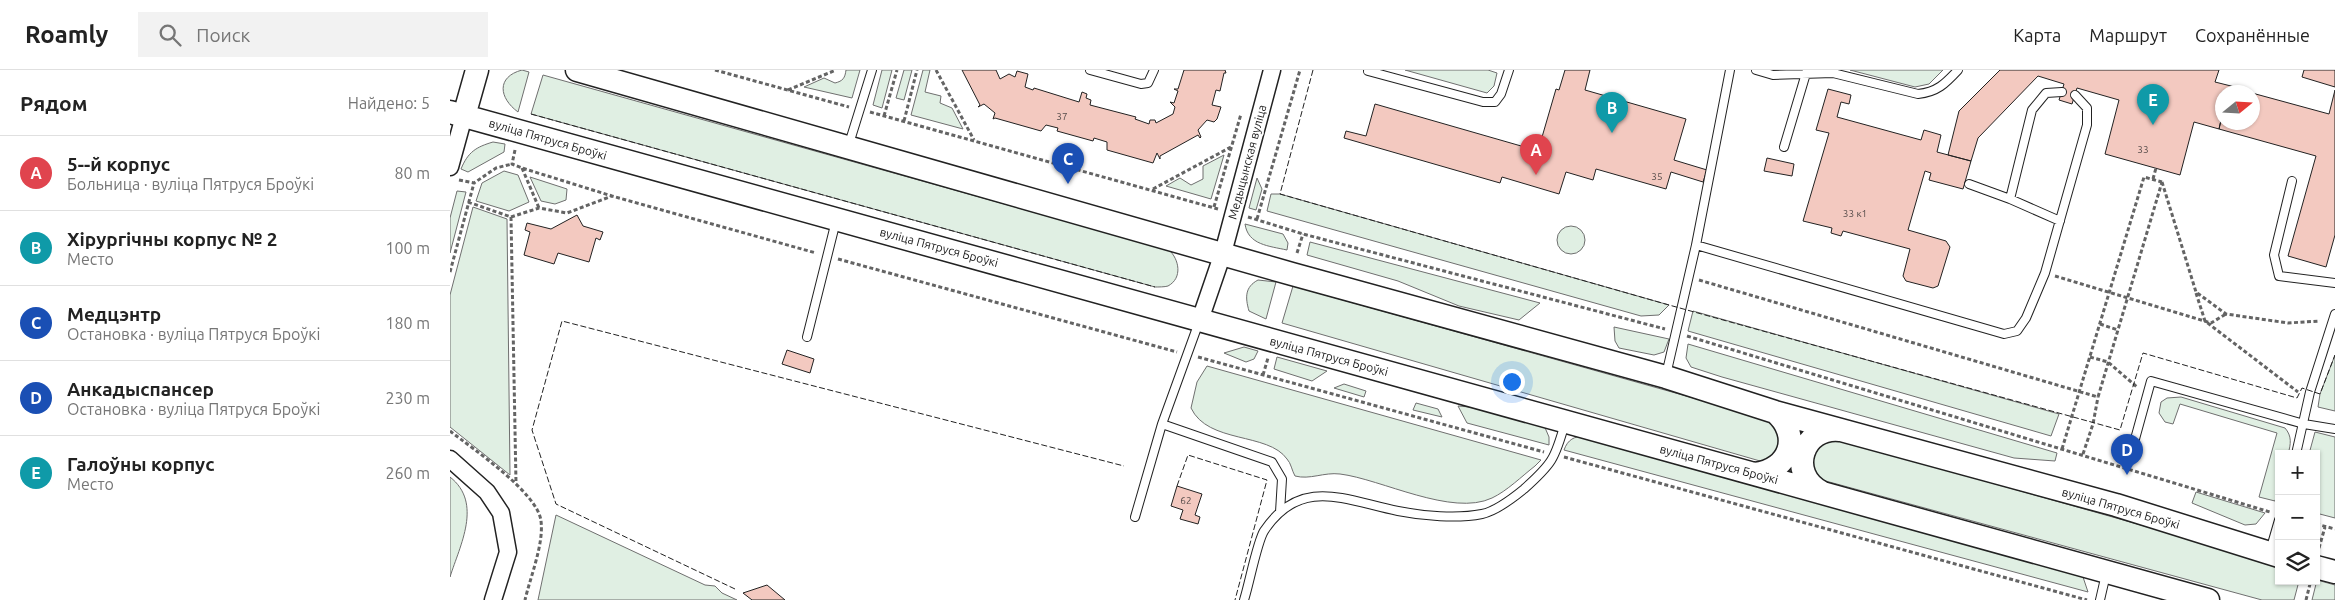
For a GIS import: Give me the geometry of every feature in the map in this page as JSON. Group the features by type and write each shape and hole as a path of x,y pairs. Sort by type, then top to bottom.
{"main road":[{"path":"457,114 477,70"},
{"name":"вуліца Пятруся Броўкі","path":"577,70 848,148 1666,377 1775,412 2116,505 2274,554"},
{"name":"вуліца Пятруся Броўкі","path":"457,114 836,220 1040,274 2208,600"},
{"path":"1755,474 1773,469 1780,464 1789,448 1789,431 1781,417 1775,412"},
{"path":"1823,493 1815,489 1804,476 1802,468 1803,450 1807,443 1818,433 1825,430 1841,430"},
{"path":"2320,561 2335,572"}],"street":[{"name":"Медыцынская вуліца","path":"1200,320 1223,253 1272,70"},
{"path":"454,174 457,114"},
{"path":"450,458 487,492 501,513 508,552 493,600"}],"lane":[{"path":"848,148 872,70"},
{"path":"1090,70 1141,84 1148,83 1154,70"},
{"path":"1368,71 1483,102 1494,102 1501,94 1509,70"},
{"path":"1666,377 1696,245 1730,70"},
{"path":"1756,70 1773,75 1806,72 1833,73 1918,94 1932,93 1958,70"},
{"path":"1784,147 1806,72"},
{"path":"2010,199 2032,110 2046,93 2062,92"},
{"path":"1696,245 2004,334 2017,331 2026,318 2045,272 2087,125 2087,108 2075,95"},
{"path":"2292,181 2274,255 2279,276 2335,283"},
{"path":"1970,184 2010,199 2060,222"},
{"path":"807,337 836,220"},
{"path":"2297,450 2308,401 2334,317"},
{"path":"1135,517 1162,424 1200,320"},
{"path":"2135,439 2151,381 2304,424 2335,429"},
{"path":"1244,600 1263,532 1280,512 1303,498 1326,495 1351,499 1399,512 1450,515 1483,514 1512,499 1544,472 1556,455 1566,421"},
{"path":"1162,424 1272,462 1282,479 1280,512"},
{"path":"2274,554 2276,540"},
{"path":"2100,600 2107,572"}],"path":[{"path":"715,70 975,140 1258,219 1303,234 1676,332 2275,513"},
{"path":"788,90 836,70"},
{"path":"884,116 896,70"},
{"path":"904,121 917,70"},
{"path":"936,70 975,140"},
{"path":"1258,219 1300,70"},
{"path":"1214,207 1241,113"},
{"path":"512,164 518,142"},
{"path":"1152,190 1231,147"},
{"path":"450,272 474,182 496,168 512,164 612,196 827,256 2087,600"},
{"path":"522,168 539,208"},
{"path":"2153,179 2156,168"},
{"path":"454,174 474,182"},
{"path":"2062,449 2144,177 2162,182 2205,321 2308,401"},
{"path":"468,202 511,218 539,208 567,212 612,196"},
{"path":"511,218 516,483"},
{"path":"1297,253 1303,234"},
{"path":"2045,272 2205,321 2211,322 2226,314"},
{"path":"2196,292 2226,314 2288,322 2334,317"},
{"path":"2100,324 2118,330"},
{"path":"1264,375 1270,353"},
{"path":"2090,357 2108,362 2146,398"},
{"path":"2083,454 2093,424 2098,397"},
{"path":"2320,525 2335,530"},
{"path":"2320,547 2325,527"},
{"path":"2306,600 2309,585"}],"green space":[{"path":"522,70 529,72 518,112 507,101 503,88 508,78"},
{"path":"846,70 860,70 852,98 804,87 824,78 835,83 838,82 843,79"},
{"path":"882,70 892,70 882,108 873,105"},
{"path":"904,70 912,70 904,100 896,98"},
{"path":"923,70 930,70 925,92 941,96 940,103 952,108 963,129 911,115"},
{"path":"1405,70 1488,70 1497,73 1494,86 1487,93"},
{"path":"1850,70 1943,70 1929,84 1915,87"},
{"path":"543,75 1169,250 1177,263 1178,273 1173,283 1168,286 1155,287 531,114"},
{"path":"493,142 505,144 504,152 468,172 461,169 473,151"},
{"path":"1224,155 1211,199 1166,186 1180,178 1191,185 1203,179 1203,166"},
{"path":"504,171 518,175 529,202 509,211 476,201 482,183"},
{"path":"530,177 567,189 566,200 555,204 541,201"},
{"path":"1257,178 1262,189 1256,210 1249,208"},
{"path":"457,191 466,192 450,253 450,218"},
{"path":"1271,194 1280,194 1669,305 1659,315 1641,316 1267,211"},
{"path":"473,207 507,219 510,475 450,427 450,295"},
{"path":"1245,224 1283,234 1288,243 1287,250 1267,246 1255,240 1250,236"},
{"path":"1571,226 1581,230 1585,240 1581,250 1571,254 1561,250 1557,240 1561,230"},
{"path":"1310,242 1540,303 1519,320 1459,306 1398,281 1307,255"},
{"path":"1258,280 1276,282 1266,319 1249,311 1248,289"},
{"path":"1293,286 1772,420 1784,437 1770,459 1760,461 1282,323"},
{"path":"1693,311 2059,414 2051,436 1688,331"},
{"path":"1614,327 1669,339 1664,352 1654,355 1619,348 1615,341"},
{"path":"1688,344 2057,453 2055,461 2014,458 1722,377 1691,367 1686,358"},
{"path":"1244,347 1258,351 1254,359 1246,362 1224,353"},
{"path":"2335,355 2335,411 2318,407 2320,394"},
{"path":"1277,357 1327,371 1312,381 1274,369"},
{"path":"1207,366 1541,460 1503,491 1492,498 1476,503 1437,500 1357,477 1340,474 1295,476 1288,461 1278,451 1253,440 1224,433 1210,427 1199,419 1191,408 1197,382"},
{"path":"1344,384 1366,391 1364,397 1334,388"},
{"path":"2181,397 2285,428 2290,437 2290,447 2289,450 2275,450 2275,501 2259,497 2277,433 2180,404 2173,424 2165,422 2159,413 2161,402 2167,398"},
{"path":"1416,403 1438,409 1442,417 1413,410"},
{"path":"1458,406 1482,408 1543,423 1549,437 1549,445 1467,423"},
{"path":"2315,432 2335,437 2335,518 2320,514 2320,450 2310,450"},
{"path":"1585,435 2083,577 2088,592 1564,450 1567,443 1572,439"},
{"path":"1840,440 2275,563 2275,585 2298,585 2294,600 2262,600 1822,480 1811,467 1816,449 1826,442"},
{"path":"450,477 460,487 465,499 467,512 463,538 450,577"},
{"path":"2196,492 2265,513 2256,524 2245,525 2192,503"},
{"path":"556,515 705,585 715,586 722,593 737,600 538,600"},
{"path":"2320,581 2335,585 2335,600 2312,600 2316,585 2320,585"}],"building":[{"path":"962,70 996,70 1000,79 1009,74 1015,77 1017,71 1028,74 1025,87 1079,102 1082,92 1087,94 1086,98 1091,100 1090,105 1136,117 1135,119 1149,124 1150,120 1155,120 1156,123 1173,114 1175,107 1170,102 1174,103 1178,91 1174,89 1178,89 1184,70 1225,70 1226,73 1224,73 1220,91 1216,90 1212,105 1221,107 1217,119 1214,122 1207,120 1198,130 1200,138 1198,135 1160,156 1160,159 1157,153 1153,163 1107,150 1107,142 1094,138 1093,141 1057,131 1058,128 1046,125 1041,131 993,119 995,113 984,104 978,107 980,105"},
{"path":"1565,70 1590,70 1585,90 1686,119 1674,160 1707,170 1703,182 1671,172 1666,189 1596,169 1593,180 1566,172 1559,194 1502,177 1500,183 1344,138 1346,131 1366,136 1375,104 1542,152 1544,145 1540,144 1556,89 1559,90"},
{"path":"2000,70 2219,70 2215,82 2227,85 2215,85 2215,128 2194,122 2180,175 2105,154 2119,100 2077,88 2072,104 2059,100 2064,84 2038,76 1978,138 1971,161 1948,155 1959,111"},
{"path":"2304,70 2335,70 2335,87 2302,77"},
{"path":"1828,89 1851,95 1849,104 1841,102 1837,117 1921,140 1924,130 1941,135 1937,152 1971,161 1963,189 1929,180 1931,173 1925,171 1908,230 1946,241 1950,247 1938,286 1933,288 1906,281 1903,276 1910,249 1843,231 1841,236 1831,233 1832,228 1803,221 1829,133 1816,130"},
{"path":"2335,90 2335,235 2326,267 2288,256 2316,156 2223,130 2260,130 2260,95 2329,114"},
{"path":"1767,158 1794,164 1792,176 1764,171"},
{"path":"577,215 583,226 603,232 600,240 596,238 589,262 558,253 554,264 524,255 530,232 525,230 527,223 551,229"},
{"path":"787,350 814,359 810,373 782,364"},
{"path":"1177,486 1202,494 1195,515 1200,517 1198,524 1180,519 1183,510 1171,506"},
{"path":"767,585 785,600 752,600 743,593"}],"fence":[{"path":"1313,70 1280,194 1669,305 2120,430 2143,353 2297,398 2302,388 2320,394 2335,355"},
{"path":"531,114 1155,287"},
{"path":"735,589 556,504 532,430 562,321 1124,466"},
{"path":"1177,486 1188,455 1267,480 1235,600"}],"place":[{"name":"Галоўны корпус","path":"2153,125"},
{"name":"Хірургічны корпус № 2","path":"1612,133"},
{"name":"5--й корпус","path":"1536,175"},
{"name":"Медцэнтр","path":"1068,184"},
{"name":"Анкадыспансер","path":"2127,475"}]}
